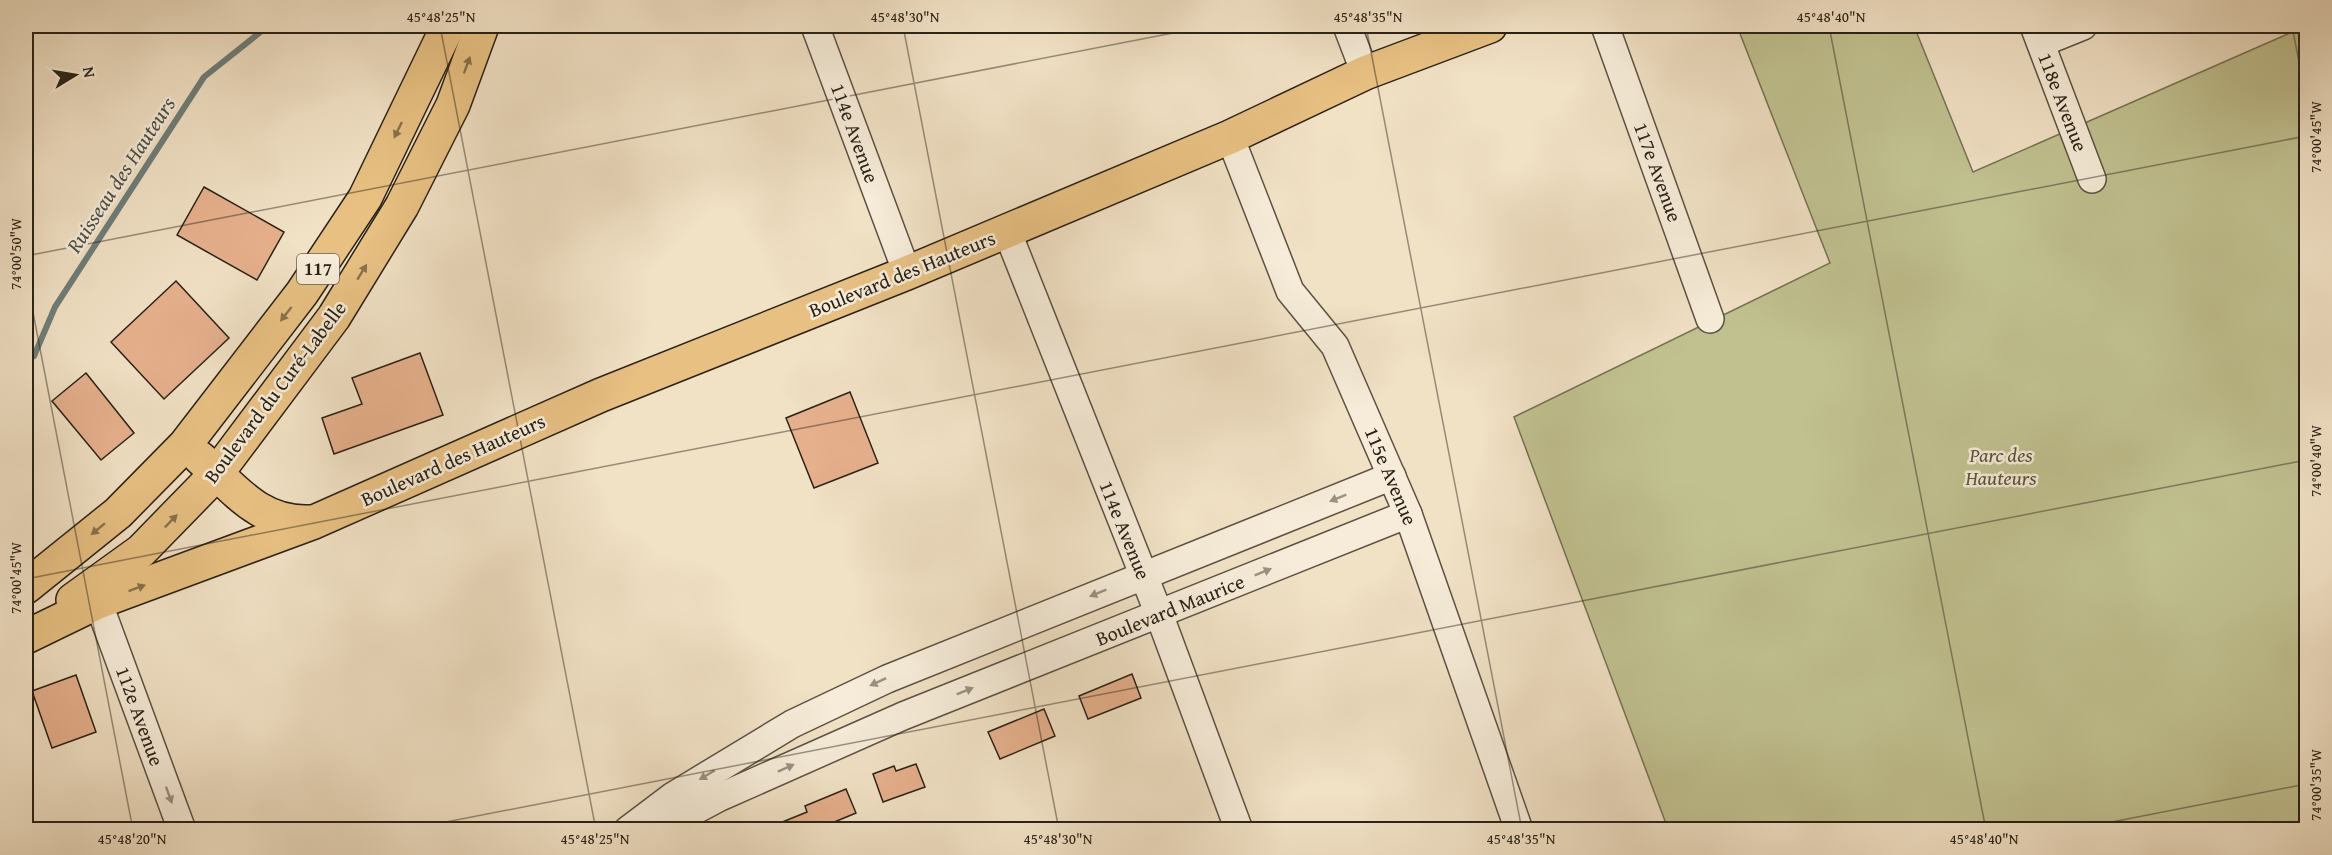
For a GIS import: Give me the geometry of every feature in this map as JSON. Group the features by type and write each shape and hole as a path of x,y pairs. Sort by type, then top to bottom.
{"main road":[{"name":"Boulevard du Curé-Labelle","path":"26,587 118,513 185,445 302,293 365,198 447,26"},
{"name":"Boulevard du Curé-Labelle","path":"26,635 141,551 217,473 334,317 402,206 453,105 482,26"},
{"name":"Boulevard des Hauteurs","path":"26,635 98,602 314,522 601,395 907,273 1230,137 1365,73 1490,26"},
{"path":"185,445 258,510 270,517 295,523 314,522"}],"street":[{"name":"114e Avenue","path":"815,26 907,273"},
{"path":"1347,26 1365,73"},
{"name":"117e Avenue","path":"1605,26 1710,319"},
{"path":"2037,34 2082,26"},
{"name":"118e Avenue","path":"2037,34 2092,179"},
{"name":"115e Avenue","path":"1230,137 1290,291 1335,346 1408,514 1519,830"},
{"name":"114e Avenue","path":"1007,231 1159,614 1239,830"},
{"path":"628,830 673,796 792,724 886,679 1392,476"},
{"name":"Boulevard Maurice","path":"658,830 718,798 931,705 1408,514"},
{"name":"112e Avenue","path":"98,602 182,830"},
{"path":"921,665 931,705"}],"green space":[{"name":"Parc des Hauteurs","path":"1737,26 1914,26 1973,172 2306,26 2306,829 1668,829 1514,417 1830,263"}],"building":[{"path":"204,187 284,232 257,280 177,235"},
{"path":"176,281 229,338 164,399 111,342"},
{"path":"420,353 443,415 334,454 322,418 362,404 352,378"},
{"path":"86,373 134,433 101,460 52,401"},
{"path":"850,392 878,463 814,488 786,418"},
{"path":"1132,674 1141,698 1088,719 1079,696"},
{"path":"76,675 96,732 52,748 32,691"},
{"path":"1044,709 1055,736 1000,759 988,732"},
{"path":"916,764 925,787 883,802 873,774 894,766 896,771"},
{"path":"846,789 856,813 815,830 765,829 807,812 805,806"}],"waterway":[{"name":"Ruisseau des Hauteurs","path":"26,360 34,356 55,307 204,77 268,26"}]}
